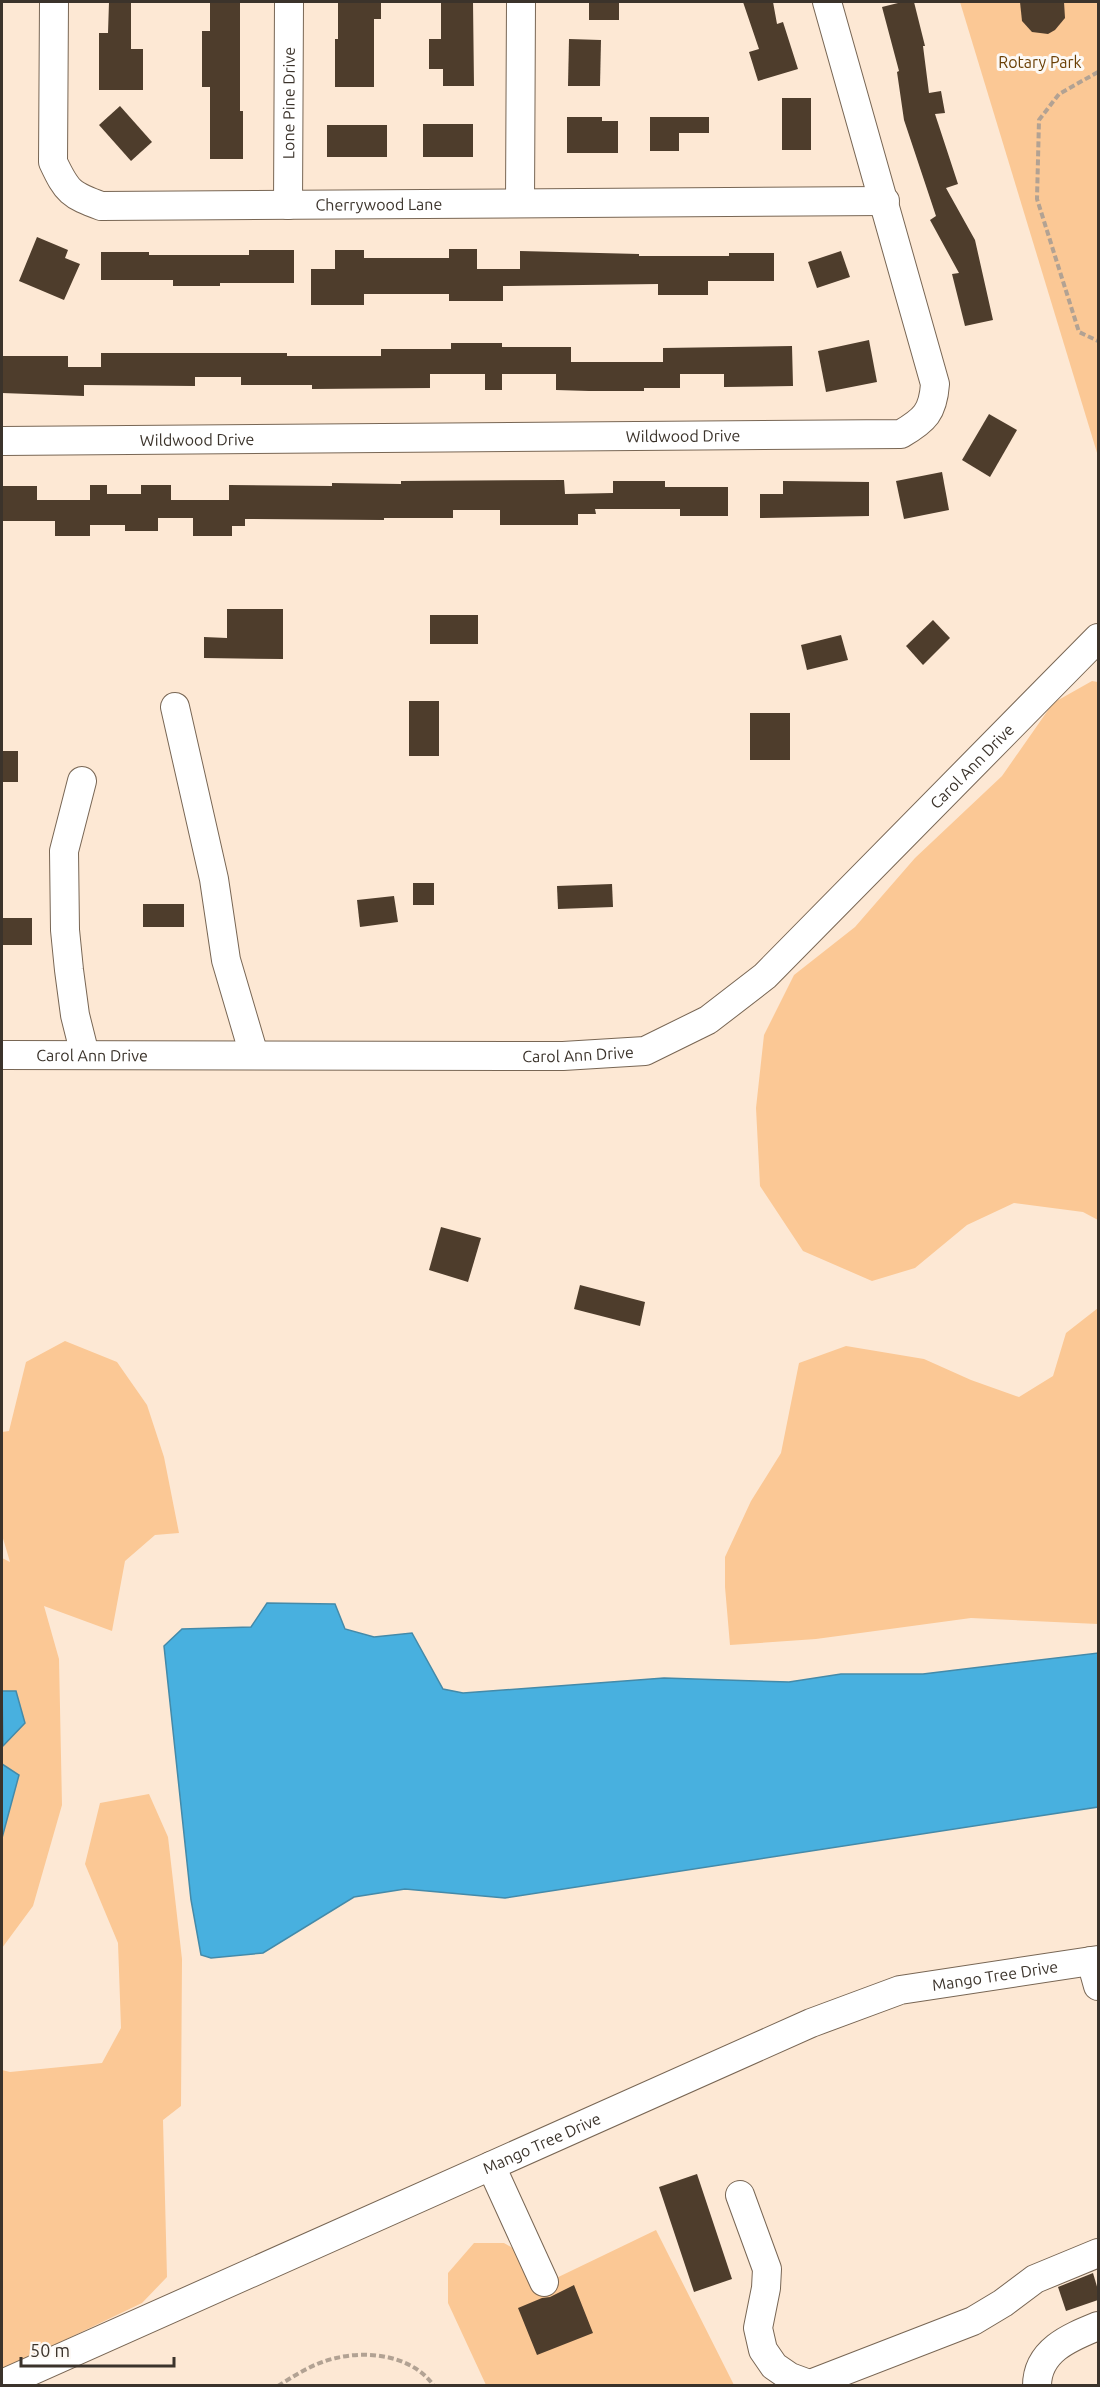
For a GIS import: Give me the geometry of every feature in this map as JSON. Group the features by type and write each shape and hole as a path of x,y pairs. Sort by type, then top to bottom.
{"street":[{"name":"Cherrywood Lane","path":"54,2 53,162 64,185 77,197 101,206 885,201"},
{"name":"Lone Pine Drive","path":"288,2 288,205"},
{"path":"520,203 521,2"},
{"name":"Wildwood Drive","path":"2,441 901,434 922,422 933,402 935,384 827,2"},
{"name":"Carol Ann Drive","path":"2,1055 563,1056 645,1051 708,1020 765,976 1098,638"},
{"path":"175,707 214,879 226,960 254,1055"},
{"path":"82,781 64,851 69,970 75,1015 86,1055"},
{"name":"Mango Tree Drive","path":"2,2384 812,2023 900,1990 1096,1969"},
{"path":"492,2166 544,2282"},
{"path":"740,2195 767,2269 766,2288 758,2328 763,2350 774,2366 807,2385 974,2320 1003,2303 1035,2279 1098,2253"},
{"path":"1037,2385 1037,2378 1044,2361 1055,2347 1069,2338 1098,2326"}],"path":[{"path":"1098,72 1059,94 1039,120 1038,199 1079,332 1098,341"},
{"path":"278,2385 335,2358 375,2355 411,2365 434,2385"}],"green space":[{"name":"Rotary Park","path":"960,2 1098,2 1098,456"},
{"path":"1092,681 1098,682 1098,1220 1083,1212 1014,1203 967,1225 915,1268 872,1281 803,1251 760,1186 756,1108 764,1035 794,975 855,927 915,858 1002,776 1053,703"},
{"path":"1098,1308 1098,1624 971,1618 816,1639 730,1645 725,1557 751,1501 781,1453 799,1363 846,1346 924,1359 971,1380 1019,1397 1053,1376 1066,1333"},
{"path":"65,1341 117,1362 147,1405 164,1457 179,1533 155,1535 125,1561 112,1631 44,1606 59,1659 62,1805 33,1906 2,1948 2,1838 19,1775 2,1764 2,1742 3,1745 16,1691 2,1691 2,1558 10,1562 2,1535 2,1432 9,1431 26,1362"},
{"path":"149,1794 168,1837 182,1959 181,2106 163,2120 167,2277 142,2303 2,2370 2,2070 10,2072 102,2063 121,2028 118,1943 85,1864 100,1803"},
{"path":"656,2230 734,2385 486,2385 448,2303 448,2273 474,2243 504,2243 526,2256 548,2282"}],"water":[{"path":"267,1603 335,1604 345,1629 374,1637 412,1633 443,1689 463,1693 664,1678 789,1682 841,1674 923,1674 1098,1653 1098,1807 505,1898 405,1889 354,1897 263,1953 211,1958 201,1955 191,1900 164,1646 182,1629 251,1627"},
{"path":"2,1691 16,1691 25,1723 3,1746"},
{"path":"2,1764 19,1775 2,1838"}],"building":[{"path":"109,2 131,2 131,49 143,49 143,90 99,90 99,33 108,33"},
{"path":"210,2 240,2 240,111 243,111 243,159 210,159 210,87 202,87 202,31 210,31"},
{"path":"338,2 381,2 381,19 374,19 374,87 335,87"},
{"path":"441,2 473,2 474,86 443,86 443,69 429,69 429,39 441,39"},
{"path":"589,2 619,2 619,20 589,20"},
{"path":"743,2 773,2 777,24 783,22 798,69 758,81 749,52 759,49"},
{"path":"902,2 914,2 925,46 923,46 929,93 941,91 945,113 935,114 958,184 946,188 975,240 993,320 965,326 952,274 959,273 930,220 936,216 904,120 897,72 899,71 882,7"},
{"path":"1020,2 1064,2 1065,18 1055,30 1048,34 1032,32 1022,21"},
{"path":"569,39 601,40 600,86 568,86"},
{"path":"782,98 811,98 811,150 782,150"},
{"path":"120,106 152,142 131,161 99,125"},
{"path":"567,117 602,117 602,121 618,121 618,153 567,153"},
{"path":"650,117 709,117 709,133 679,133 679,151 650,151"},
{"path":"423,124 473,124 473,157 423,157"},
{"path":"327,125 387,125 387,157 327,157"},
{"path":"37,237 68,250 65,258 80,264 64,300 19,281"},
{"path":"449,249 477,249 477,269 520,269 520,251 639,254 639,256 729,256 729,253 774,253 774,281 708,281 708,295 658,295 658,284 503,286 503,301 449,301 449,294 364,294 364,305 311,305 311,269 335,269 335,250 364,250 364,258 449,258"},
{"path":"249,250 294,250 294,283 220,283 220,286 173,286 173,280 101,280 101,252 149,252 149,255 249,255"},
{"path":"841,251 850,277 817,288 808,262"},
{"path":"869,340 877,382 826,392 818,351"},
{"path":"451,343 502,343 502,347 571,347 571,362 663,362 663,348 792,346 793,386 724,387 724,374 680,374 680,388 644,388 644,391 556,390 556,374 502,374 502,390 485,390 485,374 430,374 430,388 312,389 312,385 241,385 241,377 195,377 195,386 84,385 84,396 2,393 2,356 68,356 68,367 101,367 101,353 287,353 287,356 381,356 381,349 451,349"},
{"path":"989,414 1017,430 990,477 962,460"},
{"path":"942,472 949,510 904,519 896,481"},
{"path":"564,480 565,494 613,493 613,481 665,481 665,487 728,487 728,516 680,516 680,509 595,509 596,514 578,514 578,525 500,525 500,510 453,510 453,518 245,519 245,526 232,526 232,536 193,536 193,518 158,518 158,531 125,531 125,525 90,525 90,536 55,536 55,521 2,521 2,486 37,486 37,500 90,500 90,485 107,485 107,494 141,494 141,485 171,485 171,500 229,500 229,485 332,486 332,483 401,484 401,481"},
{"path":"783,481 869,482 869,516 760,518 760,494 783,494"},
{"path":"227,609 283,609 283,659 204,658 204,637 227,638"},
{"path":"430,615 478,615 478,644 430,644"},
{"path":"933,620 950,638 923,665 906,646"},
{"path":"841,635 848,660 807,670 801,645"},
{"path":"409,701 439,701 439,756 409,756"},
{"path":"750,713 790,713 790,760 750,760"},
{"path":"2,751 18,751 18,782 2,782"},
{"path":"413,883 434,883 434,905 413,905"},
{"path":"612,884 613,907 558,909 557,886"},
{"path":"394,896 398,922 360,927 357,900"},
{"path":"143,904 184,904 184,927 143,927"},
{"path":"2,918 32,918 32,945 2,945"},
{"path":"441,1227 481,1238 468,1282 429,1270"},
{"path":"580,1285 645,1302 640,1326 574,1309"},
{"path":"697,2174 732,2279 694,2292 659,2187"},
{"path":"1093,2273 1098,2290 1098,2300 1066,2311 1058,2287"},
{"path":"574,2285 593,2333 537,2355 518,2308 550,2297"}]}
